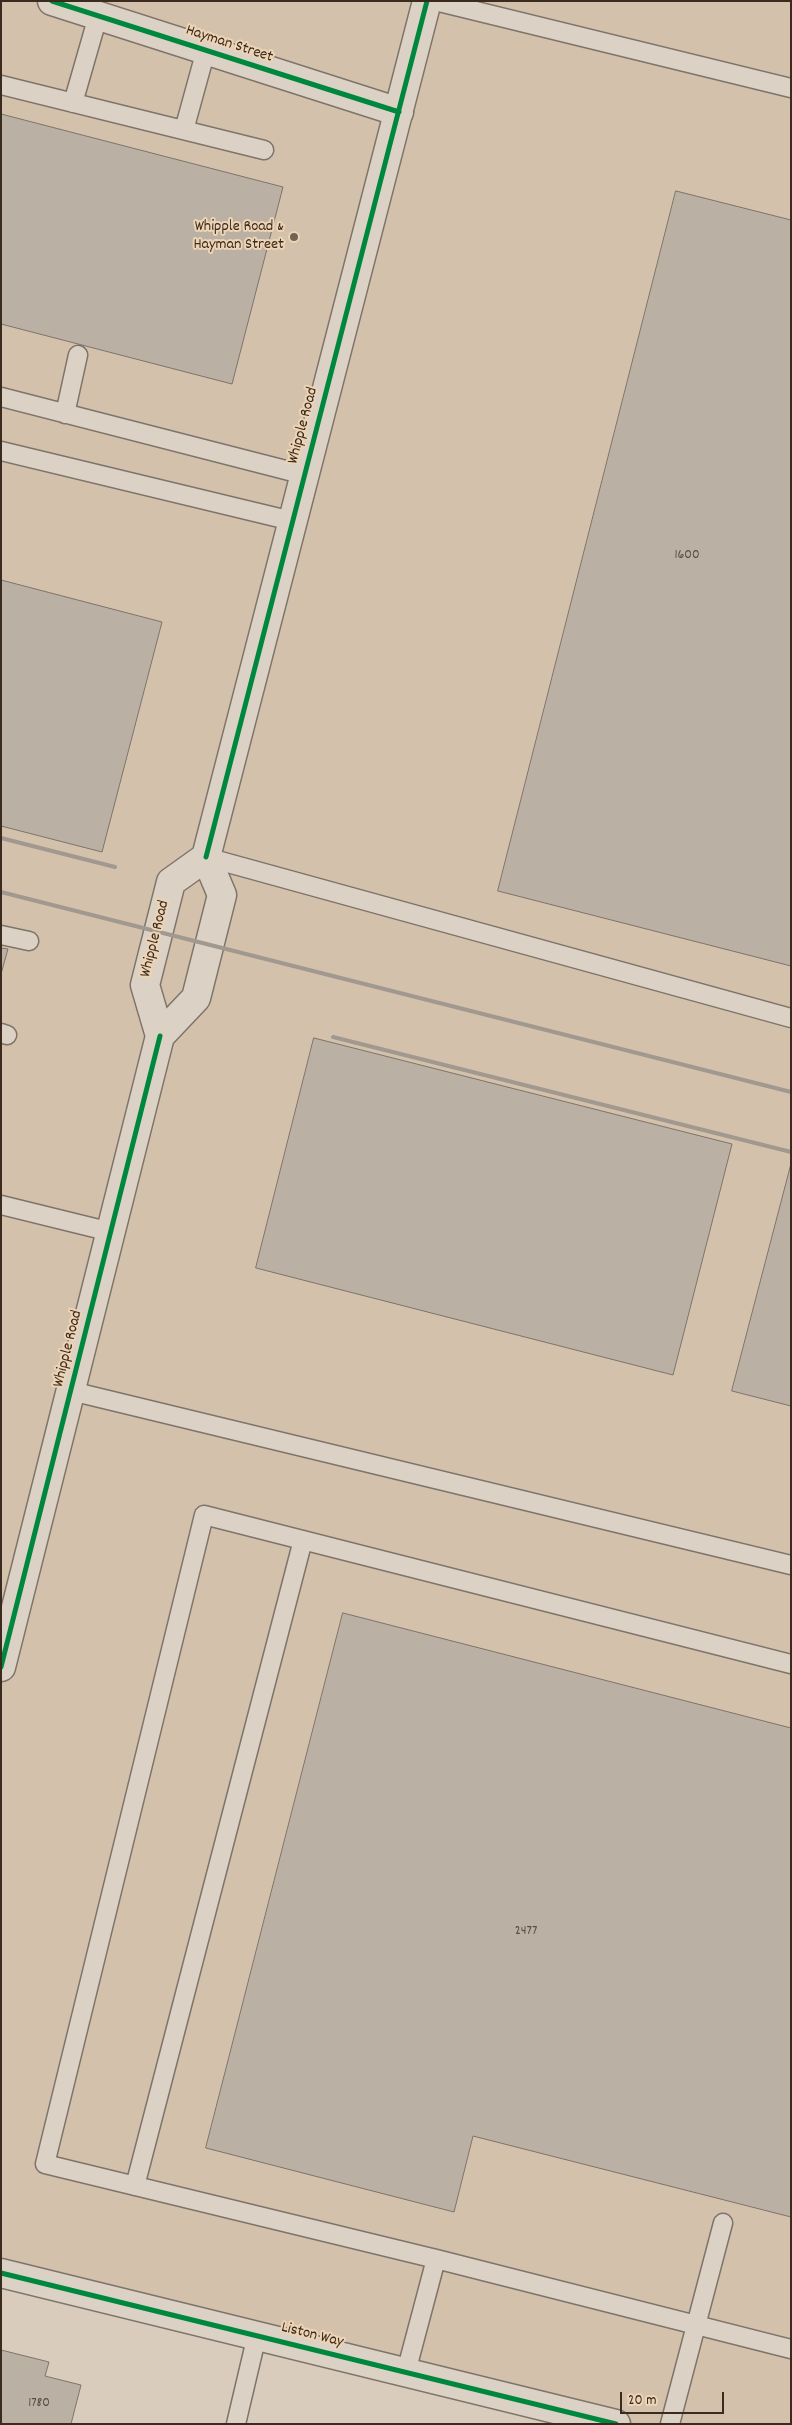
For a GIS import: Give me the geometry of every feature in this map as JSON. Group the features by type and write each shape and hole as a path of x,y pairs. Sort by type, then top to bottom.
{"main road":[{"name":"Whipple Road","path":"1,1667 160,1036 196,998 222,895 206,857 427,1"},
{"name":"Hayman Street","path":"77,7 398,112"},
{"name":"Whipple Road","path":"160,1036 145,984 158,932 171,882 206,857"},
{"name":"Liston Way","path":"1,2272 616,2424"}],"lane":[{"path":"435,1 791,88"},
{"path":"73,103 77,7"},
{"path":"184,130 206,50"},
{"path":"1,85 264,150"},
{"path":"65,414 78,355"},
{"path":"1,398 304,475"},
{"path":"1,451 292,521"},
{"path":"206,857 791,1018"},
{"path":"1,935 29,941"},
{"path":"1,1205 111,1232"},
{"path":"71,1391 791,1565"},
{"path":"791,1664 204,1515 45,2164 436,2259 791,2349"},
{"path":"135,2186 303,1540"},
{"path":"670,2424 723,2223"},
{"path":"406,2372 436,2259"},
{"path":"236,2424 258,2336"}],"shaded area":[{"path":"1,1 791,1 791,2424 616,2424 1,2273"}],"building":[{"path":"1,114 283,187 232,384 1,324"},
{"path":"676,191 791,220 791,966 498,891"},
{"path":"1,580 162,622 102,852 1,826"},
{"path":"1,948 8,949 1,974"},
{"path":"314,1038 732,1144 673,1375 256,1268"},
{"path":"791,1164 791,1406 732,1391"},
{"path":"343,1613 791,1728 791,2217 473,2136 454,2212 206,2148"},
{"path":"1,2350 49,2362 45,2376 81,2385 71,2424 1,2424"}],"railway":[{"path":"1,838 115,867"},
{"path":"1,892 791,1092"},
{"path":"333,1037 791,1152"}],"cycle path":[{"path":"52,1 399,112"},
{"path":"206,857 427,1"},
{"path":"1,1667 160,1036"},
{"path":"1,2273 616,2424"}],"place":[{"name":"Whipple Road & Hayman Street","path":"294,237"}]}
